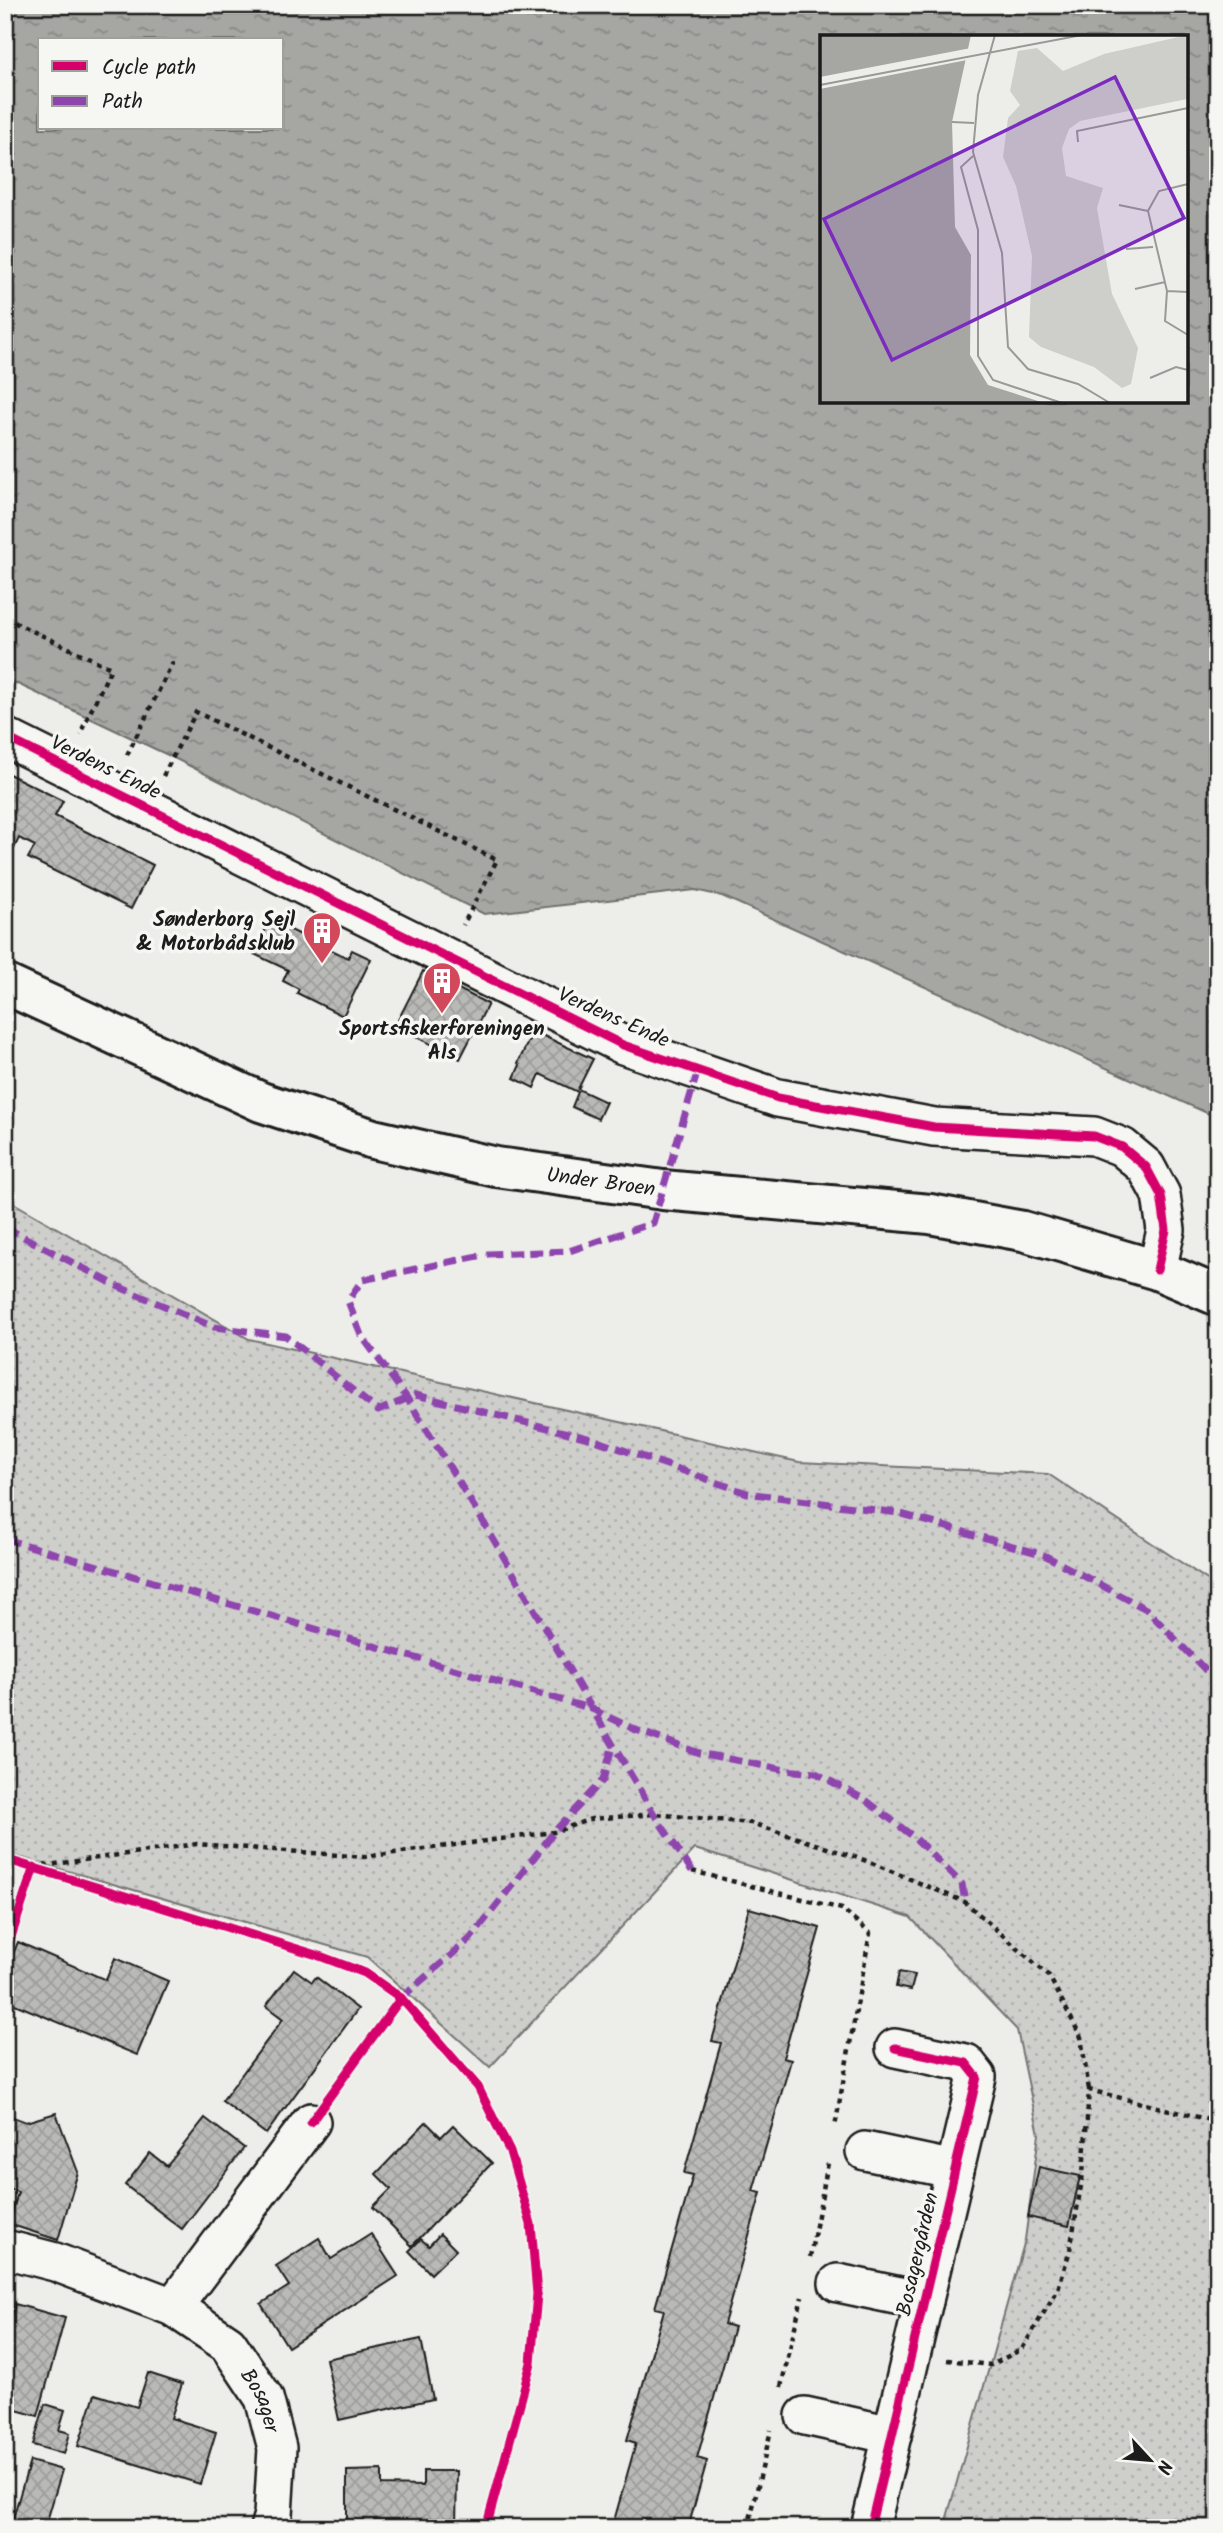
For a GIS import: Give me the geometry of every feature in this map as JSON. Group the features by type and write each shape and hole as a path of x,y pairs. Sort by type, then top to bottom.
{"street":[{"name":"Verdens Ende","path":"5,737 623,1045 778,1098 934,1127 1094,1136 1122,1147 1146,1167 1161,1195 1166,1230 1157,1270"},
{"name":"Under Broen","path":"5,984 261,1102 373,1139 522,1171 663,1189 930,1214 1023,1231 1157,1270 1218,1296"},
{"name":"Bosagergården","path":"870,2528 977,2077 966,2063 895,2048"},
{"path":"173,2307 311,2122"},
{"name":"Bosagergården","path":"847,2153 955,2170"},
{"name":"Bosager","path":"5,2249 55,2262 173,2307 228,2344 264,2398 277,2448 273,2515 269,2528"},
{"name":"Bosagergården","path":"817,2278 924,2301"},
{"path":"785,2411 892,2435"}],"path":[{"path":"5,618 111,668 66,767"},
{"path":"131,748 173,662"},
{"path":"149,808 196,712 497,860 470,909 449,958"},
{"path":"29,1866 197,1844 364,1857 554,1832 591,1819 654,1814 751,1823 867,1861 965,1902 1049,1976 1082,2037 1088,2090 1083,2174 1070,2250 1058,2289 1022,2349 991,2365 911,2355"},
{"path":"29,1866 60,1875"},
{"path":"29,1866 30,1879"},
{"path":"692,1871 842,1909 870,1933 834,2129"},
{"path":"1088,2090 1218,2122"},
{"path":"748,2528 785,2411 847,2153"}],"shaded area":[{"path":"5,1198 249,1339 799,1462 1048,1474 1218,1587 1218,2528 944,2528 1025,2240 1039,2134 1017,2030 910,1917 695,1849 490,2067 367,1957 5,1853"}],"water":[{"path":"5,5 1218,5 1218,1118 722,896 695,890 484,914 172,757 5,678"}],"building":[{"path":"5,772 63,801 55,816 153,865 131,909 28,858 35,846 19,838 11,855 5,852"},
{"name":"Sønderborg Sejl & Motorbådsklub","path":"270,920 348,958 352,950 371,959 343,1016 297,993 299,989 283,981 288,970 254,954"},
{"name":"Sportsfiskerforeningen Als","path":"423,971 488,1004 460,1059 395,1026"},
{"path":"533,1031 593,1059 578,1089 606,1102 598,1119 572,1107 578,1092 540,1074 534,1088 514,1078"},
{"path":"749,1908 820,1928 783,2058 791,2060 753,2191 761,2193 724,2324 734,2327 697,2458 707,2461 688,2528 612,2528 636,2443 627,2440 664,2310 655,2308 693,2175 684,2173 721,2043 712,2041"},
{"path":"18,1942 106,1980 115,1958 168,1981 137,2055 5,2000 5,1972"},
{"path":"294,1969 312,1982 316,1977 358,2009 266,2134 222,2101 283,2019 266,2006"},
{"path":"899,1972 915,1975 911,1990 896,1987"},
{"path":"56,2113 78,2172 58,2240 9,2224 18,2192 5,2187 5,2114 26,2122"},
{"path":"205,2118 244,2148 182,2229 125,2185 150,2153 167,2166"},
{"path":"426,2122 441,2137 453,2125 492,2163 412,2246 373,2207 391,2189 376,2174"},
{"path":"1039,2167 1080,2176 1069,2226 1028,2217"},
{"path":"371,2234 398,2276 288,2347 261,2304 289,2286 276,2266 319,2238 331,2259"},
{"path":"440,2234 456,2250 431,2274 409,2251 421,2239 429,2246"},
{"path":"15,2304 65,2318 38,2416 5,2407 5,2339"},
{"path":"421,2339 433,2399 339,2420 326,2359"},
{"path":"148,2373 182,2384 171,2418 216,2432 200,2484 78,2446 95,2394 137,2407"},
{"path":"45,2404 65,2410 59,2430 70,2433 64,2454 33,2445"},
{"path":"30,2461 62,2470 45,2528 10,2528"},
{"path":"382,2470 382,2485 423,2486 423,2471 457,2471 456,2528 424,2528 424,2524 383,2523 383,2528 347,2528 347,2471"}],"marked path":[{"path":"692,1871 654,1814 484,1523 407,1398 361,1335 348,1301 362,1280 488,1254 569,1251 653,1223 698,1070"},
{"path":"5,1227 117,1286 214,1327 286,1336 378,1411 416,1395 592,1439 747,1493 898,1513 1044,1555 1146,1609 1218,1683"},
{"path":"5,1539 592,1709 636,1730 699,1753 785,1770 816,1773 867,1801 915,1838 962,1884 965,1902"},
{"path":"401,1998 470,1939 554,1832 603,1780 613,1744"}],"cycle path":[{"path":"5,737 623,1045 778,1098 934,1127 1094,1136 1122,1147 1146,1167 1161,1195 1166,1230 1157,1270"},
{"path":"5,1859 317,1955 365,1973 401,1998 478,2087 510,2152 531,2224 537,2294 531,2363 486,2528"},
{"path":"5,1955 34,1867"},
{"path":"311,2122 401,1998"},
{"path":"870,2528 977,2077 966,2063 895,2048"}],"place":[{"name":"Sønderborg Sejl & Motorbådsklub","path":"322,965"},
{"name":"Sportsfiskerforeningen Als","path":"442,1015"}]}
